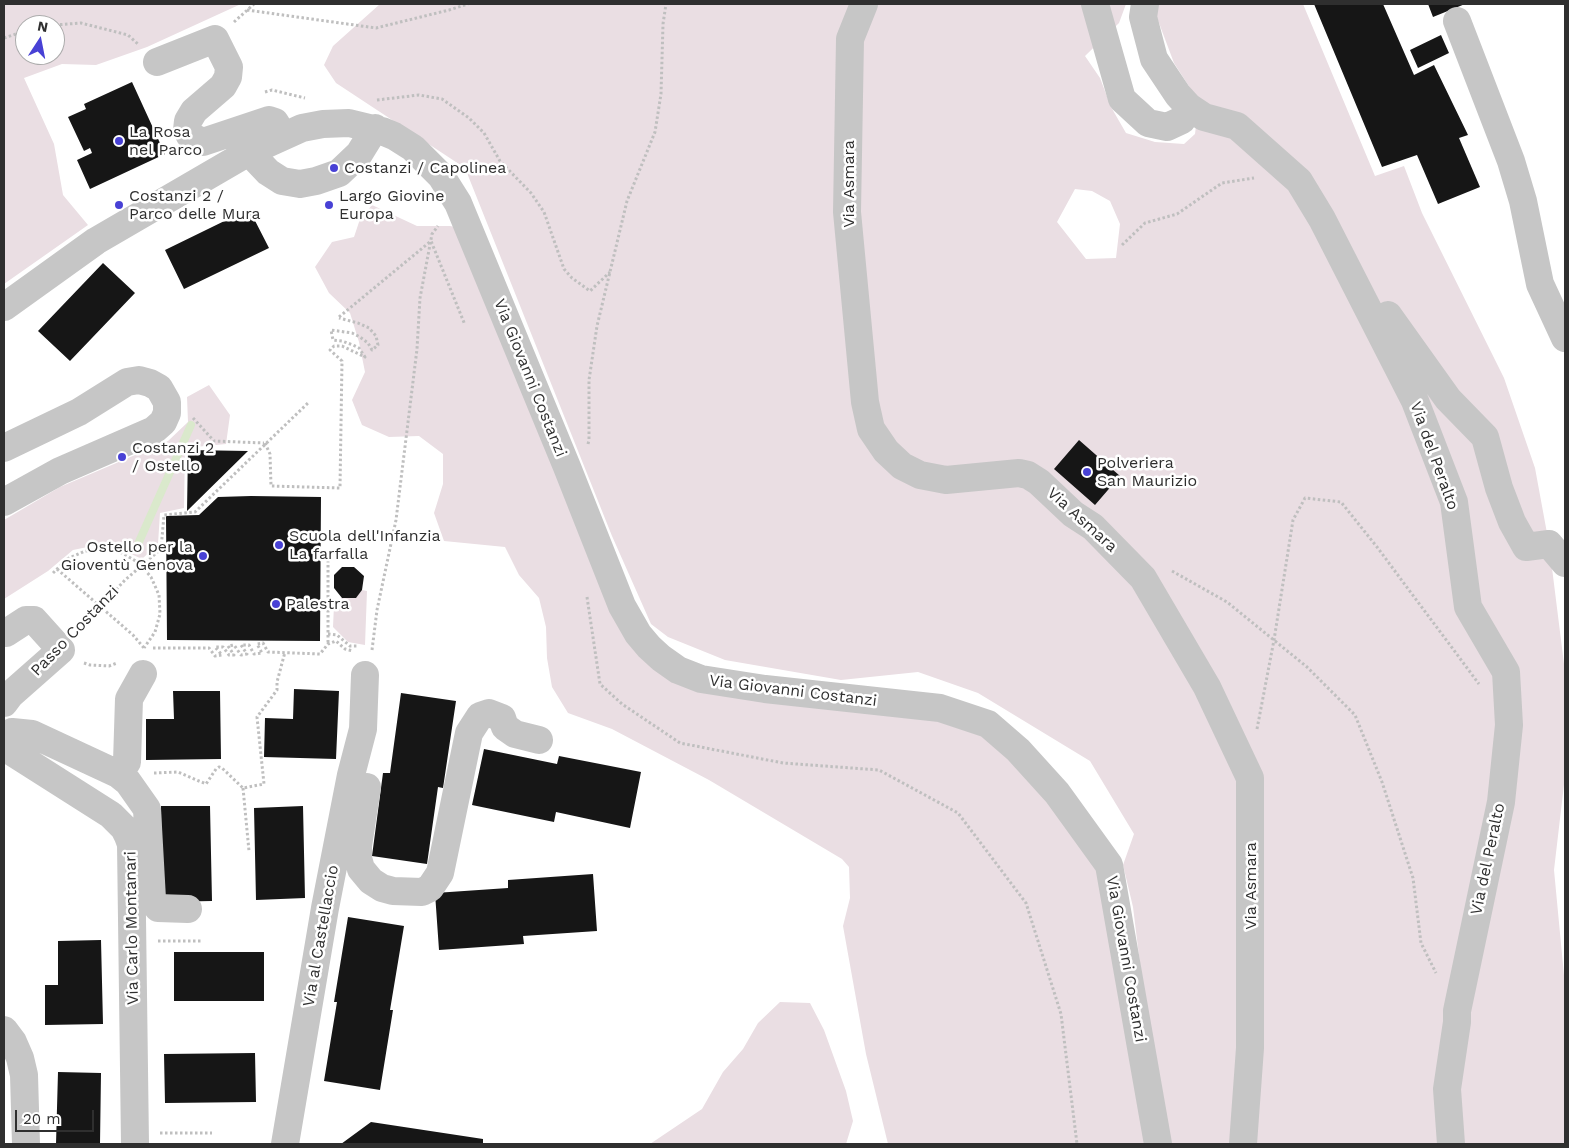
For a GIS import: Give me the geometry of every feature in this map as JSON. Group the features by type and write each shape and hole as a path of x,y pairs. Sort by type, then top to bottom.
{"street":[{"name":"Via Asmara","path":"864,4 850,39 847,212 865,402 871,429 886,451 902,466 920,475 946,480 1019,473 1028,475 1039,482 1073,514 1093,527 1143,578 1207,687 1249,774 1251,874 1250,1048 1243,1144"},
{"path":"1095,4 1122,99 1148,123 1166,127 1182,120 1189,107"},
{"name":"Via del Peralto","path":"1145,4 1143,17 1154,59 1178,95 1189,107 1204,117 1237,126 1299,181 1322,219 1415,402 1454,502 1468,607 1506,672 1509,725 1501,802 1457,1011 1447,1089 1451,1144"},
{"path":"1457,21 1511,161 1523,201 1540,284 1565,338"},
{"path":"157,62 215,39 229,67 228,77 223,86 194,111 188,121 187,130 190,136 203,142 269,120 275,122 283,135"},
{"name":"Via Giovanni Costanzi","path":"4,307 96,241 248,152 283,135 302,128 323,124 349,123 374,128 394,136 413,148 441,176 458,203 567,466 622,606 638,634 649,647 678,670 701,679 765,689 940,708 988,724 1018,750 1057,793 1109,865 1158,1144"},
{"path":"248,152 268,172 282,181 300,184 316,181 339,173 359,154 374,128"},
{"path":"1359,290 1373,293 1403,338 1448,399 1485,438 1499,488 1512,522 1526,547 1549,544 1565,563"},
{"path":"4,448 79,412 127,382 138,380 150,383 159,388 167,402 167,413 163,422 154,430 60,470 4,502"},
{"path":"6,633 26,620 34,620 61,650"},
{"name":"Passo Costanzi","path":"4,703 10,695 61,650"},
{"name":"Via al Castellaccio","path":"285,1144 325,908 351,775 363,729 366,658"},
{"path":"118,774 127,762 129,699 141,659"},
{"name":"Via al Castellaccio","path":"363,729 368,730 373,738 358,858 361,868 371,881 382,888 410,892 422,892 430,888 440,873 469,733 480,716 489,713 502,718 505,727 516,734 539,740"},
{"path":"4,736 12,732 32,734 118,774 128,782 148,810 152,899 158,908 188,909"},
{"name":"Via Carlo Montanari","path":"4,747 111,815 124,828 131,844 135,1139"},
{"path":"4,1030 13,1042 20,1058 24,1075 26,1144"}],"path":[{"path":"254,4 247,10 376,28 468,4"},
{"path":"567,466 584,457 590,440 589,380 597,326 627,201 655,132 660,94 663,24 666,4"},
{"path":"65,24 80,23 128,35 157,62"},
{"path":"1122,245 1145,223 1177,214 1222,183 1289,172"},
{"path":"141,659 209,648 215,656 222,655 215,647 223,647 229,655 234,655 228,646 234,645 241,655 248,654 241,645 249,644 254,654 262,653 256,644 263,643 268,652 320,654 328,644 336,641 345,649 366,658 396,520 416,358 420,298 432,234 442,221"},
{"path":"431,241 465,324"},
{"path":"265,443 270,454 271,486 340,488 342,361 330,350 334,346 342,346 365,357 359,348 342,341 333,340 331,330 352,333 368,343 372,350 378,345 376,336 369,328 339,318 431,241"},
{"path":"167,413 191,415 214,441 265,443 308,403"},
{"name":"Passo Costanzi","path":"61,650 125,580 161,549 164,515 195,512 265,443"},
{"path":"1249,774 1274,640 1292,520 1306,498 1341,502 1377,547 1480,686"},
{"path":"54,573 67,559 85,551 104,549 122,553 142,565 151,577 159,595 160,614 155,632 141,659"},
{"path":"328,560 328,644"},
{"path":"58,569 133,636 141,659"},
{"path":"1171,571 1227,602 1307,667 1355,715 1382,782 1413,878 1421,943 1439,981"},
{"path":"586,590 600,684 622,704 680,743 783,763 879,770 958,813 1026,903 1061,1014 1077,1144"},
{"path":"328,634 337,635 350,646 357,646 357,644"},
{"path":"61,650 72,659 90,665 109,666 119,663"},
{"path":"243,788 264,784 258,717 277,690 277,682 285,652"},
{"path":"118,774 178,772 206,784 219,767 222,768 243,788 249,851"},
{"path":"132,941 201,941"},
{"path":"135,1139 212,1133"}],"shaded area":[{"path":"4,4 241,4 147,47 96,65 65,64 65,15 15,15 15,65 59,65 24,78 54,144 63,195 88,225 4,284"},
{"path":"380,4 1126,4 1119,23 1085,56 1100,78 1111,107 1126,133 1155,142 1184,144 1195,134 1199,102 1174,63 1156,15 1158,4 1303,4 1375,176 1404,166 1422,213 1504,378 1535,468 1549,544 1565,672 1565,776 1554,870 1565,986 1565,1144 1170,1144 1149,1037 1133,907 1123,865 1134,834 1090,761 978,693 918,672 841,680 725,660 668,637 651,624 612,536 465,168 336,83 324,65 333,46","holes":["1075,189 1092,191 1110,201 1120,224 1116,258 1086,259 1057,222"]},
{"path":"372,205 417,226 455,227 640,656 936,720 981,735 1010,759 1048,801 1098,871 1146,1144 888,1144 866,1054 843,926 850,898 849,867 842,859 709,780 612,729 568,713 552,687 547,658 546,627 539,598 519,575 505,547 444,541 434,513 443,484 443,454 419,436 389,437 362,425 352,400 365,372 359,342 350,313 329,293 315,267 332,242 354,237 360,219"},
{"path":"209,385 230,415 226,444 185,448 184,508 160,513 158,544 142,559 107,543 73,550 48,571 4,599 4,520 60,487 168,441 188,422 187,397"},
{"path":"362,590 367,591 365,645 348,642 333,627 334,605 342,598 356,597"},
{"path":"780,1002 810,1003 824,1030 846,1091 853,1121 846,1144 650,1144 702,1109 723,1072 743,1049 758,1023"}],"building":[{"path":"1314,4 1383,4 1414,75 1434,65 1468,135 1459,138 1480,187 1438,204 1417,155 1382,167"},
{"path":"1428,4 1465,4 1433,17"},
{"path":"1441,35 1449,53 1418,68 1410,50"},
{"name":"La Rosa nel Parco","path":"132,82 165,154 90,189 77,160 92,153 90,148 84,151 68,117 86,109 84,104"},
{"path":"249,209 269,248 184,289 165,250"},
{"path":"103,263 135,293 70,361 38,331"},
{"name":"Polveriera San Maurizio","path":"1079,440 1120,476 1095,505 1054,469"},
{"path":"188,450 248,451 187,511"},
{"path":"218,497 321,497 320,641 167,640 166,516 199,515"},
{"path":"342,567 354,567 364,576 362,590 356,598 342,598 334,588 334,575"},
{"path":"294,689 339,691 336,759 264,757 265,718 293,719"},
{"path":"173,691 220,691 221,759 146,760 146,719 174,719"},
{"path":"401,693 456,701 443,788 438,787 427,864 372,856 383,773 390,773"},
{"path":"484,749 557,764 559,756 641,772 630,828 556,812 554,822 472,805"},
{"path":"161,806 210,806 212,901 162,902"},
{"path":"303,806 305,898 256,900 254,808"},
{"path":"593,874 597,931 523,936 524,944 439,950 435,893 508,888 508,880"},
{"path":"348,917 404,926 390,1010 393,1010 380,1090 324,1081 337,1002 334,1002"},
{"path":"101,940 103,1024 45,1025 45,985 58,985 58,941"},
{"path":"174,952 264,952 264,1001 174,1001"},
{"path":"255,1053 256,1102 165,1103 164,1054"},
{"path":"58,1072 101,1073 100,1144 56,1144"},
{"path":"371,1122 483,1139 483,1144 341,1144"}],"waterway":[{"path":"138,544 191,425"}],"place":[{"name":"La Rosa nel Parco","path":"119,141"},
{"name":"Costanzi / Capolinea","path":"334,168"},
{"name":"Costanzi 2 / Parco delle Mura","path":"119,205"},
{"name":"Largo Giovine Europa","path":"329,205"},
{"name":"Costanzi 2 / Ostello","path":"122,457"},
{"name":"Polveriera San Maurizio","path":"1087,472"},
{"name":"Scuola dell'Infanzia La farfalla","path":"279,545"},
{"name":"Ostello per la Gioventù Genova","path":"203,556"},
{"name":"Palestra","path":"276,604"}]}
